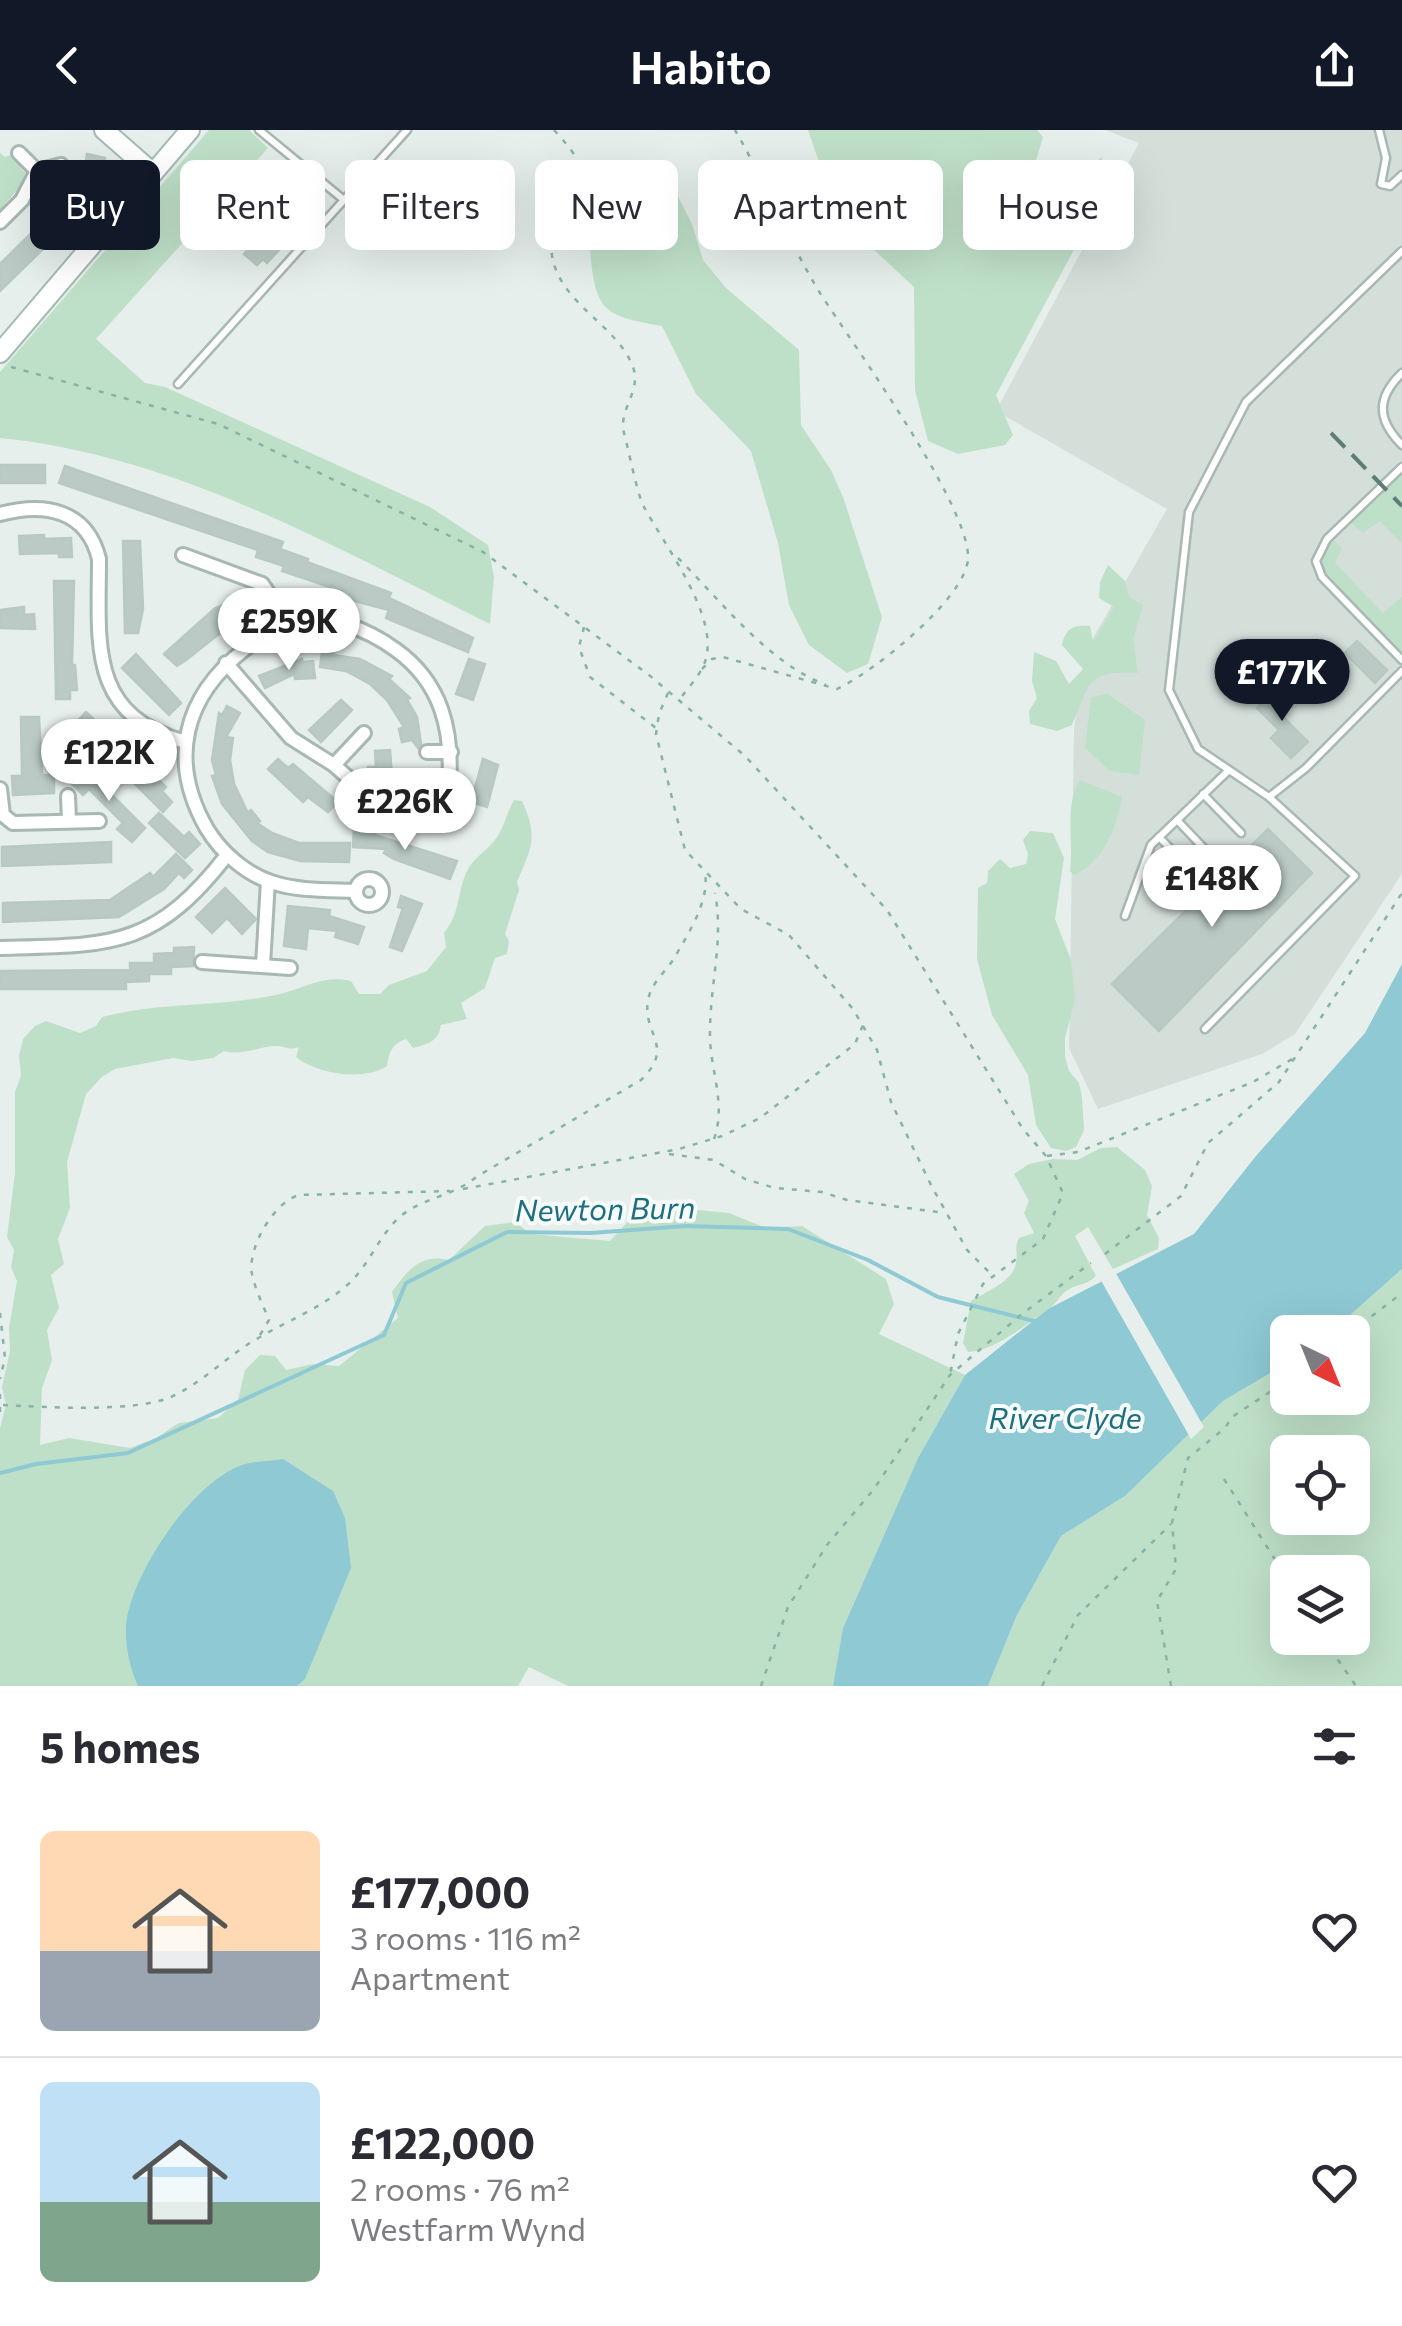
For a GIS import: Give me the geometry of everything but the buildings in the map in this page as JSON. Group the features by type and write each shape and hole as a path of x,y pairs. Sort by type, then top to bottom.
{"street":[{"path":"104,130 138,160"},
{"path":"160,165 190,130"},
{"path":"19,153 30,165"},
{"path":"0,222 22,200 30,183"},
{"path":"2,359 14,337 88,250"},
{"path":"0,514 53,510 68,514 89,532 99,559 100,647 104,673 114,696 130,716 156,734 184,742"},
{"path":"183,555 262,584 276,598 287,620"},
{"path":"354,892 268,881 227,855 212,837 193,800 184,742 198,697 226,663 287,620 320,618 364,631 406,657 434,690 444,712 451,752 449,784"},
{"path":"226,663 291,738 334,764 353,782"},
{"path":"334,764 364,732"},
{"path":"428,752 451,752"},
{"path":"0,789 6,820 99,820"},
{"path":"68,796 69,822"},
{"path":"0,948 97,945 126,939 175,912 227,855"},
{"path":"263,964 268,881"},
{"path":"202,962 290,968"}],"lane":[{"path":"259,130 344,200"},
{"path":"178,384 407,130"},
{"path":"1379,130 1386,158 1381,184 1390,186 1402,175"},
{"path":"1205,1030 1354,876 1269,797 1198,749 1168,690 1189,512 1246,402 1402,251"},
{"path":"1402,374 1381,402 1382,419 1402,445"},
{"path":"1402,468 1326,539 1316,561 1322,577 1402,660"},
{"path":"1269,797 1306,768 1402,671"},
{"path":"1125,916 1150,846 1229,770"},
{"path":"1203,794 1241,833"},
{"path":"1176,820 1214,859"},
{"path":"1159,837 1196,876"}],"path":[{"path":"554,130 585,168 577,200 553,227 553,255 574,302 625,351 634,368 637,381 622,421 624,434 642,504 676,556 708,634 702,669"},
{"path":"679,700 712,659 723,657 836,690 864,676 899,648 960,585 968,559 960,520 861,350 819,290 735,130"},
{"path":"2,359 218,424 483,552 669,692 745,756 886,910 1023,1128 1046,1156 1063,1193 1043,1239 982,1284 958,1334 950,1375"},
{"path":"676,556 779,659 803,676 836,690"},
{"path":"584,627 579,647 590,677 657,729"},
{"path":"669,692 658,714 657,729 685,850 741,909 789,935 863,1025 877,1050 891,1102 947,1213 967,1250 993,1276"},
{"path":"705,873 705,898"},
{"path":"278,1328 269,1320 251,1272 252,1256 276,1209 286,1199 298,1195 461,1190 476,1176 648,1073 659,1046 648,1014 649,995 705,898 715,892 723,893"},
{"path":"714,1139 719,1113 710,1032 719,935 715,892"},
{"path":"1104,1254 1181,1196 1208,1143 1279,1082 1402,892"},
{"path":"2,1406 85,1406 170,1397 226,1363 257,1338 301,1318 346,1286 402,1215 431,1198 665,1152 744,1127 855,1044 863,1025"},
{"path":"1046,1156 1078,1152 1253,1082 1295,1057"},
{"path":"665,1152 676,1158 714,1160 745,1178 775,1188 947,1213"},
{"path":"761,1686 788,1607 827,1545 874,1489 950,1375 1091,1263"},
{"path":"1370,1317 1402,1293"},
{"path":"0,1313 5,1358 0,1379"},
{"path":"257,1338 269,1320"},
{"path":"1171,1686 1156,1602 1176,1569 1172,1523 1188,1458 1225,1428 1232,1417 1270,1392"},
{"path":"0,1394 0,1416"},
{"path":"1224,1479 1272,1555"},
{"path":"1042,1686 1078,1615 1172,1523"},
{"path":"1335,1655 1356,1686"}],"shaded area":[{"path":"1105,130 1402,130 1402,874 1295,1034 1262,1054 1098,1109 1069,1048 1074,728 1090,643 1167,509 996,411 1082,250 1134,250 1134,160 1130,160 1139,143"}],"green space":[{"path":"209,130 249,130 268,148 257,160 183,160"},
{"path":"808,130 1037,130 1043,137 1036,160 963,160 963,250 1074,250 996,395 1013,435 1005,445 958,454 928,441 915,390 914,287 874,250 943,250 943,160 818,159"},
{"path":"0,153 10,155 25,173 21,185 0,210"},
{"path":"180,164 180,246 96,339 145,383 165,387 430,507 488,545 494,577 490,624 313,536 191,484 128,463 0,438 0,372 105,250 160,250 160,187"},
{"path":"678,197 703,260 726,288 799,350 801,425 831,470 843,497 882,617 868,664 847,673 809,645 789,605 778,543 751,451 696,394 662,326 615,314 599,298 590,250 678,250"},
{"path":"1402,467 1402,543 1380,521 1363,533 1347,519"},
{"path":"1330,536 1342,548 1335,563 1383,613 1402,597 1402,660 1322,577 1316,561"},
{"path":"1108,565 1125,581 1129,597 1143,605 1133,639 1138,673 1108,674 1092,682 1072,725 1057,731 1030,724 1029,711 1037,698 1032,681 1034,652 1056,661 1069,684 1083,669 1062,645 1068,631 1079,626 1090,626 1093,642 1114,607 1099,598 1100,582"},
{"path":"1108,694 1145,720 1139,775 1110,771 1085,748 1091,697"},
{"path":"1080,780 1122,797 1101,852 1074,875 1070,871 1071,812"},
{"path":"514,800 522,801 530,824 531,843 505,934 509,941 507,954 495,958 485,988 461,1003 467,1019 441,1025 435,1038 423,1045 413,1048 406,1039 397,1043 387,1066 378,1071 329,1072 296,1057 299,1047 274,1046 224,1051 213,1058 173,1058 115,1069 86,1094 67,1162 70,1208 58,1239 64,1264 51,1275 59,1308 47,1330 52,1360 42,1388 40,1445 69,1438 130,1448 179,1423 218,1418 238,1400 245,1370 260,1355 275,1356 286,1370 313,1364 339,1366 398,1318 392,1292 409,1270 430,1259 449,1260 485,1226 516,1222 530,1234 610,1241 631,1218 665,1207 729,1213 766,1228 802,1226 886,1279 894,1304 879,1334 965,1375 918,1458 843,1628 834,1686 568,1686 529,1667 518,1686 0,1686 0,1428 6,1405 2,1387 17,1281 11,1267 14,1250 7,1237 15,1173 15,1092 21,1076 19,1056 23,1039 46,1021 80,1033 96,1026 102,1017 124,1012 254,999 331,979 351,981 359,994 380,994 389,985 427,971 446,947 444,933 453,919 466,873 497,837"},
{"path":"1030,831 1053,833 1064,858 1055,919 1071,960 1075,1000 1065,1038 1065,1057 1069,1071 1079,1083 1084,1130 1076,1147 1066,1151 1051,1148 1036,1125 1028,1075 992,1015 977,959 978,888 987,883 988,871 1000,859 1010,868 1026,864 1028,854 1023,840"},
{"path":"1117,1147 1145,1170 1152,1186 1147,1215 1159,1238 1158,1249 1113,1269 1088,1227 1075,1236 1096,1276 1066,1291 1051,1307 1011,1335 989,1347 968,1352 963,1343 971,1301 1010,1276 1019,1238 1034,1233 1024,1213 1029,1201 1014,1174 1029,1164 1077,1160 1101,1148"},
{"path":"1402,1269 1402,1686 988,1686 1017,1615 1061,1536 1125,1496 1223,1401 1270,1373 1270,1415 1370,1415 1370,1315 1350,1315"}],"water":[{"name":"River Clyde","path":"1402,964 1402,1269 1350,1315 1270,1315 1270,1373 1223,1401 1125,1496 1061,1536 1017,1615 988,1686 833,1686 843,1628 918,1458 965,1375 1048,1309 1194,1234 1256,1156 1365,1033"},
{"path":"283,1459 333,1491 345,1518 351,1568 305,1679 297,1686 138,1686 129,1657 126,1626 130,1605 152,1556 186,1508 225,1473 245,1464"}],"pier":[{"path":"1114,1270 1204,1427 1191,1439 1099,1277"}],"waterway":[{"name":"Newton Burn","path":"0,1473 36,1464 128,1453 384,1335 406,1283 507,1232 591,1233 686,1226 788,1229 868,1260 938,1297 1038,1322"}],"railway":[{"path":"1331,433 1402,506"}]}
